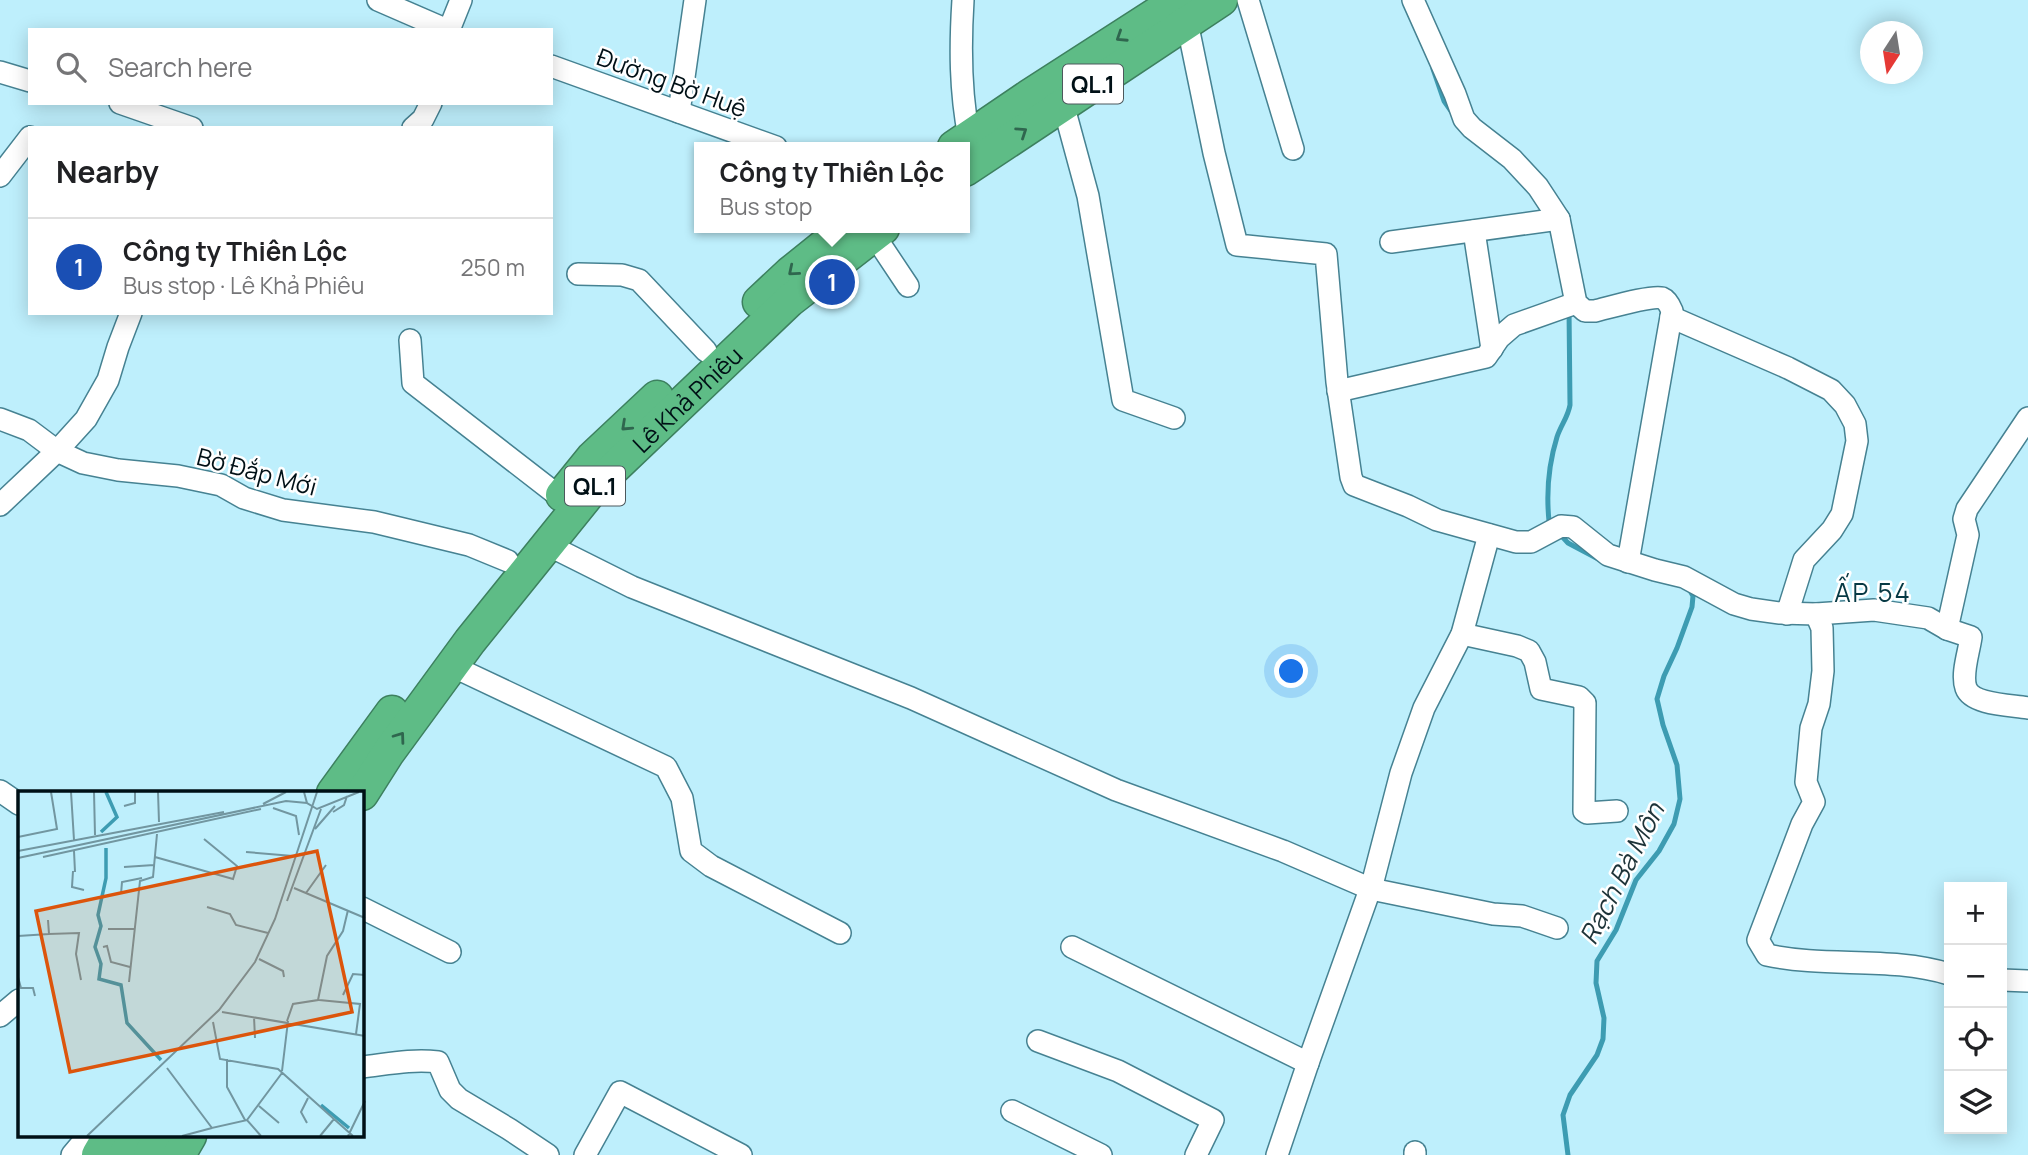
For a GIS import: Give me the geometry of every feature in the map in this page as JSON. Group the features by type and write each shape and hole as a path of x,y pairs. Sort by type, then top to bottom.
{"highway":[{"name":"QL.1","path":"962,142 1029,96 1182,11 1221,0"},
{"name":"QL.1","path":"970,167 1063,104 1182,11"},
{"name":"Lê Khả Phiêu","path":"334,791 455,626 592,458 790,273 863,233"},
{"name":"Lê Khả Phiêu","path":"364,791 388,753 452,666 595,486 865,233"},
{"path":"98,1155 108,1138"},
{"path":"125,1155 135,1138"},
{"path":"149,1155 159,1138"},
{"path":"179,1155 189,1138"}],"street":[{"path":"378,0 443,28"},
{"path":"449,28 461,0"},
{"path":"679,111 695,0"},
{"path":"962,142 960,36 963,0"},
{"path":"1248,0 1293,149"},
{"path":"1413,0 1464,119 1512,159 1538,187 1552,220 1570,305"},
{"path":"1182,11 1237,245 1326,254 1338,391 1350,477 1354,485 1437,520 1516,542 1531,542 1555,529 1573,527 1608,555 1684,577 1734,604 1751,609 1787,614 1874,610 1928,618 1947,629 1971,637 1965,674 1966,689 1976,700 2028,708"},
{"name":"Đường Bờ Huệ","path":"553,67 763,142"},
{"path":"0,72 28,80"},
{"path":"1063,104 1088,196 1123,400 1174,418"},
{"path":"126,105 186,126"},
{"path":"0,176 28,140"},
{"path":"1391,242 1552,220"},
{"path":"1474,231 1492,349"},
{"path":"870,233 908,286"},
{"path":"578,274 622,275 639,280 706,351"},
{"path":"1338,391 1486,357 1499,338 1514,325 1570,305 1585,311 1595,311 1662,298 1672,311 1628,562"},
{"path":"0,505 57,452 86,419 108,380 130,315"},
{"path":"1671,317 1788,368 1830,390 1845,405 1855,424 1857,441 1842,514 1832,530 1804,560 1787,614"},
{"path":"410,340 413,383 560,497"},
{"path":"1947,629 1968,535 1964,519 1966,509 2028,418"},
{"name":"Bờ Đắp Mới","path":"0,419 29,430 57,452 83,463 118,470 178,476 221,485 244,498 283,510 374,522 469,545 508,561"},
{"path":"1277,1155 1371,889 1401,773 1424,708 1462,634 1489,536"},
{"path":"548,544 632,587 911,698 1116,790 1283,851 1371,889 1493,914 1522,916 1557,928"},
{"path":"1816,614 1822,628 1823,671 1819,704 1811,728 1806,782 1814,802 1802,824 1758,940 1767,955 1791,961 1926,967 1944,972"},
{"path":"1462,634 1529,651 1535,662 1541,689 1582,699 1585,703 1584,811 1617,811"},
{"path":"452,666 666,767 682,798 691,851 710,866 840,933"},
{"path":"0,791 18,803"},
{"path":"364,909 450,952"},
{"path":"1072,947 1308,1063"},
{"path":"2007,980 2028,981"},
{"path":"0,1016 18,1001"},
{"path":"1038,1041 1118,1071 1213,1120 1196,1155"},
{"path":"364,1067 423,1060 438,1062 450,1090 459,1099 548,1155"},
{"path":"586,1155 620,1092 741,1155"},
{"path":"1012,1111 1101,1155"},
{"path":"72,1155 86,1138"}],"waterway":[{"name":"Rạch Bà Môn","path":"1433,69 1444,101 1451,111"},
{"name":"Rạch Bà Môn","path":"1552,525 1548,510 1550,468 1557,437 1570,405 1569,309"},
{"name":"Rạch Bà Môn","path":"1558,532 1568,543 1602,561"},
{"name":"Rạch Bà Môn","path":"1568,1155 1563,1115 1570,1095 1597,1055 1603,1039 1604,1018 1596,983 1597,961 1616,930 1636,880 1659,851 1674,824 1680,799 1677,765 1657,699 1692,607 1693,596 1688,587"}],"place":[{"name":"Công ty Thiên Lộc","path":"832,282"}],"district":[{"name":"ẤP 54","path":"1873,592"}]}
